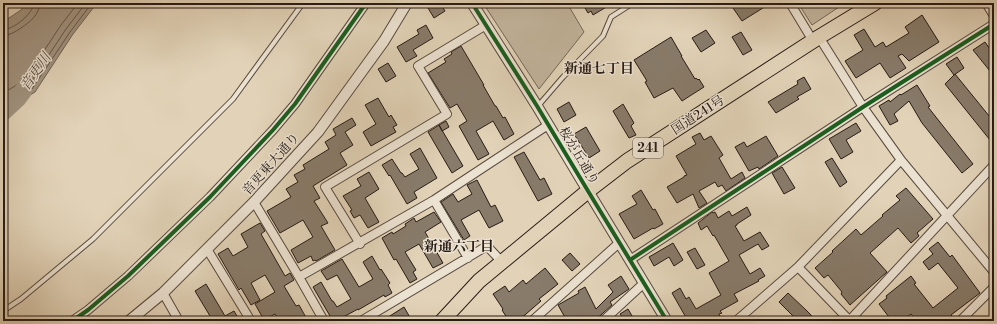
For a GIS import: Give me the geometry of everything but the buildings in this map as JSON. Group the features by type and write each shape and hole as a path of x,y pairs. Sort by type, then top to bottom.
{"highway":[{"name":"国道241号","path":"442,321 479,281 588,191 627,162 816,39 875,3"}],"street":[{"path":"72,321 88,310 133,271 210,197 273,130 295,104 366,3"},
{"name":"音更東大通り","path":"129,321 163,293 254,202 318,132 384,41 407,3"},
{"name":"桜が丘通り","path":"472,3 537,106 644,284 668,321"},
{"path":"790,3 901,160 994,272"},
{"path":"986,3 994,16"},
{"path":"630,260 863,107 994,24"},
{"path":"360,244 325,187 446,114 418,66 486,25"},
{"path":"300,278 434,200 548,125"},
{"path":"736,321 798,267 901,160"},
{"path":"798,267 849,321 994,165"},
{"path":"434,200 468,258"},
{"path":"254,202 324,321"},
{"path":"532,321 619,242"},
{"path":"361,321 487,246 502,262"},
{"path":"207,248 251,321"},
{"path":"603,321 644,284"},
{"path":"960,321 994,287"},
{"path":"163,293 179,321"}],"lane":[{"path":"3,311 21,299 93,239 233,98 303,3"},
{"path":"537,106 603,36 611,17 633,3"}],"shaded area":[{"path":"483,3 567,3 584,32 539,89"},
{"path":"798,3 845,3 812,25"}],"water":[{"path":"26,3 97,3 73,34 35,92 3,111 3,22 21,10"}],"waterway":[{"name":"音更川","path":"3,112 23,91"}],"cycle path":[{"path":"72,321 88,310 128,276 210,197 273,130 295,104 366,3"},
{"path":"472,3 537,106 667,321"},
{"path":"630,260 863,107 994,24"}],"district":[{"name":"新通七丁目","path":"599,69"},
{"name":"新通六丁目","path":"459,247"}]}
